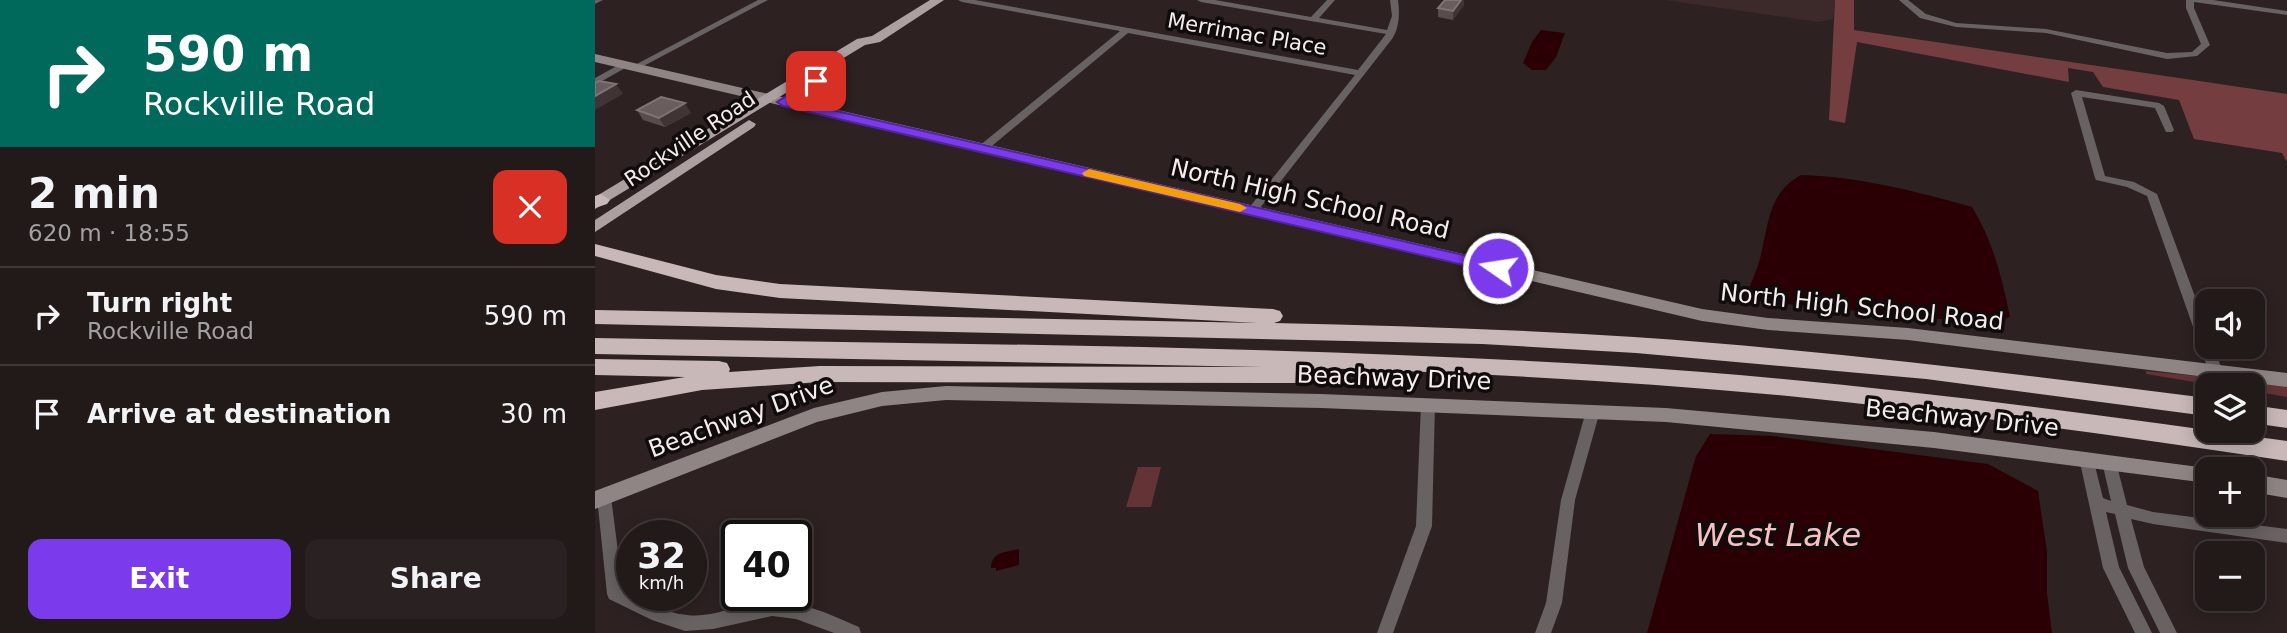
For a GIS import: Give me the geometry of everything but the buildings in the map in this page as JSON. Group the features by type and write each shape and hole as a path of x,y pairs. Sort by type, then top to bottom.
{"highway":[{"path":"595,250 716,282 780,291 1312,318 1482,336"},
{"path":"595,317 1482,336 1817,360 2195,404"},
{"path":"595,346 1440,365 1645,376 1841,393 2096,423 2287,451"},
{"path":"595,401 702,382 820,374 1376,375 1440,365"},
{"path":"595,367 784,370 820,374"},
{"path":"2265,414 2287,417"}],"main road":[{"name":"Rockville Road","path":"597,202 873,45 876,39 938,0"},
{"name":"Rockville Road","path":"595,227 776,100"}],"street":[{"path":"595,82 764,0"},
{"name":"Merrimac Place","path":"961,0 1361,73"},
{"path":"1201,0 1238,3 1392,33"},
{"path":"1313,19 1331,0"},
{"path":"1252,211 1392,33 1396,16 1394,0"},
{"path":"1903,0 1919,14 1949,24 2046,31 2171,56 2194,54 2206,45 2190,8 2190,0"},
{"path":"2196,0 2287,13"},
{"path":"983,148 1128,30"},
{"name":"North High School Road","path":"595,58 1719,318 1908,334 2287,380"},
{"path":"2169,130 2159,106 2077,93 2099,178 2130,184 2152,194 2216,372"},
{"name":"Beachway Drive","path":"599,498 798,420 858,403 952,393 1428,404 1666,415 1894,436 2195,473"},
{"path":"1385,633 1425,526 1428,404"},
{"path":"1543,633 1554,603 1568,500 1593,411"},
{"path":"2085,458 2111,568 2144,633"},
{"path":"2109,462 2140,578 2169,633"},
{"path":"2265,485 2287,489"},
{"path":"599,498 615,594 674,621 686,623 710,622 762,609 785,608 800,611 853,633"},
{"path":"2096,503 2153,517 2287,536"}],"shaded area":[{"path":"1664,0 1835,0 1833,19 1819,22"},
{"path":"1835,0 1854,0 1854,30 2287,94 2287,162 2282,153 2194,139 2179,100 2103,87 2093,72 2068,68 2069,82 1857,42 1845,123 1829,120"},
{"path":"2146,371 2195,376 2195,382 2146,374"},
{"path":"2265,383 2287,385 2287,397 2265,393"},
{"path":"1138,467 1161,467 1151,507 1126,507"}],"water":[{"path":"1541,30 1565,33 1556,57 1546,70 1532,70 1523,63 1532,42"},
{"path":"1801,175 1887,186 1972,207 1996,260 2010,317 1990,324 1756,301 1747,293 1759,262 1771,212 1781,192"},
{"name":"West Lake","path":"1710,434 1773,436 1988,464 2038,491 2047,552 2047,593 2052,633 1647,633 1696,456"},
{"path":"1019,549 1019,565 996,571 996,568 991,568 996,556"}],"slow traffic":[{"path":"1089,173 1240,208"}],"route":[{"path":"816,81 783,102 1498,268"}]}
